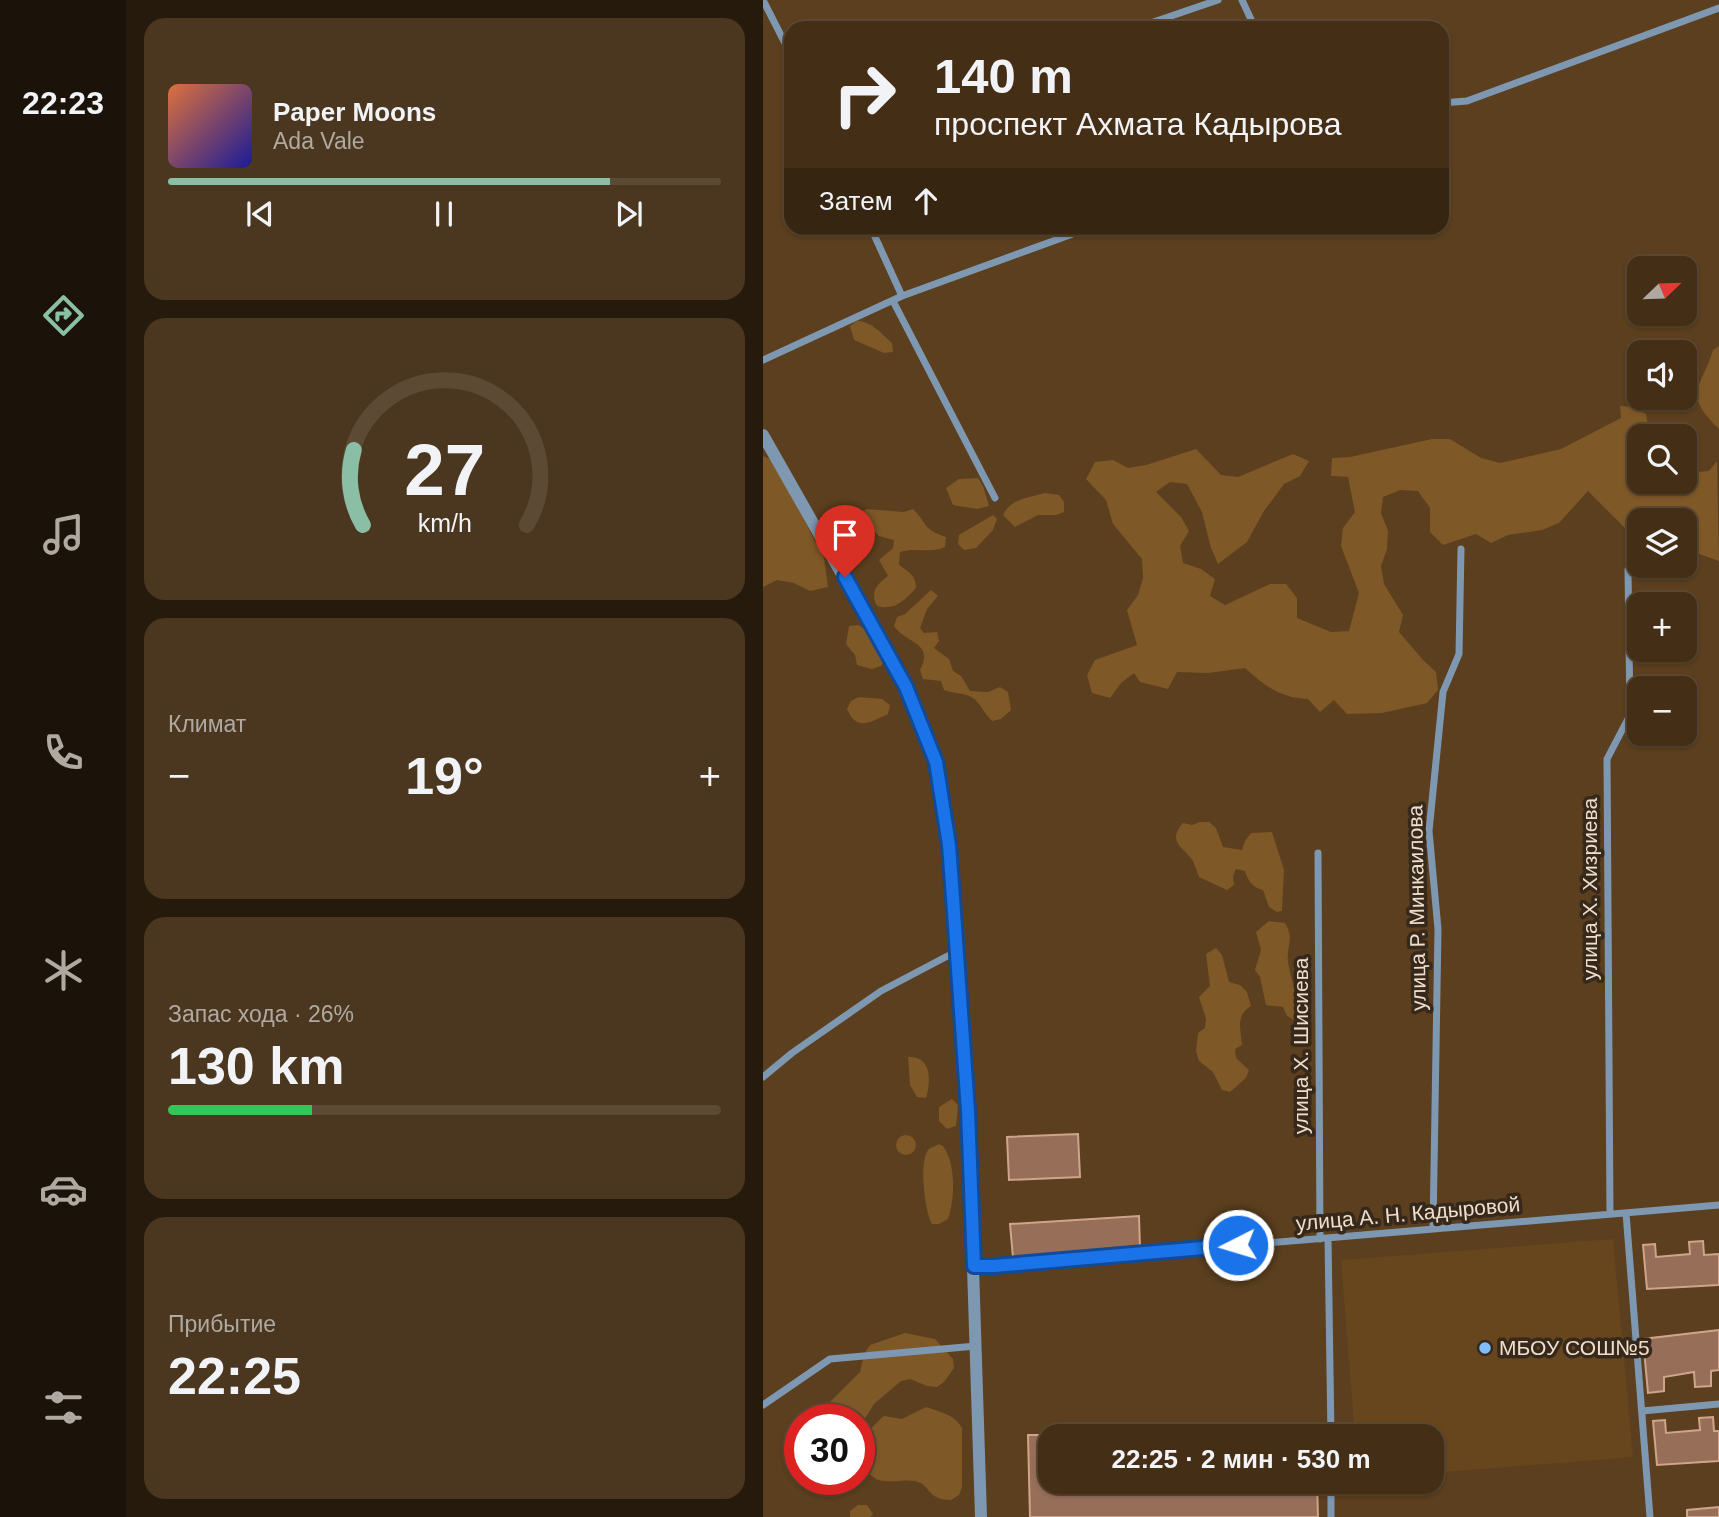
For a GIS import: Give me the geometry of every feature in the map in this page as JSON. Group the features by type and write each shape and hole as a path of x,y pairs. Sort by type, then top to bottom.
{"street":[{"path":"763,0 784,41"},
{"path":"1156,21 1218,0"},
{"path":"1242,0 1252,21"},
{"path":"1449,102 1467,101 1719,8"},
{"path":"873,235 902,296"},
{"path":"763,360 902,296 1070,235"},
{"path":"893,300 995,498"},
{"path":"763,435 906,687 936,762 949,845 968,1111 981,1517"},
{"name":"улица Р. Минкаилова","path":"1433,1229 1437,929 1429,831 1443,692 1459,654 1461,549"},
{"name":"улица Х. Хизриева","path":"1610,1214 1607,759 1630,715 1628,578"},
{"name":"улица Х. Шисиева","path":"1318,853 1324,1238 1331,1424"},
{"path":"763,1077 792,1053 881,991 957,951"},
{"name":"улица А. Н. Кадыровой","path":"974,1266 1719,1205"},
{"path":"1626,1213 1650,1517"},
{"path":"763,1405 830,1359 976,1346"},
{"path":"1642,1411 1719,1404"},
{"path":"1331,1494 1331,1517"}],"shaded area":[{"path":"857,321 867,323 880,332 892,343 893,352 884,353 854,340 850,326"},
{"path":"1719,346 1719,429 1701,407 1698,391 1713,350"},
{"path":"1620,406 1627,407 1627,410 1637,410 1646,414 1648,424 1627,424 1627,494 1697,494 1697,472 1709,471 1717,461 1719,561 1697,553 1697,508 1627,508 1627,530 1588,491 1559,523 1542,530 1508,535 1491,543 1476,534 1443,545 1430,532 1430,508 1418,491 1400,490 1383,497 1381,513 1388,531 1387,549 1381,566 1384,584 1403,615 1399,632 1436,672 1438,690 1427,703 1382,713 1347,714 1334,700 1320,712 1308,699 1273,690 1245,668 1208,673 1177,672 1168,689 1140,682 1134,673 1121,683 1110,698 1092,693 1087,675 1095,660 1137,645 1127,610 1138,595 1143,578 1142,559 1113,524 1106,500 1086,479 1095,462 1113,460 1128,468 1196,449 1221,475 1238,477 1293,454 1309,461 1300,476 1284,484 1264,511 1247,542 1218,564 1202,512 1187,484 1170,482 1156,492 1181,517 1189,531 1180,546 1183,563 1201,569 1215,579 1210,596 1225,605 1270,584 1286,584 1297,598 1297,618 1331,632 1349,631 1359,593 1341,546 1343,528 1355,512 1348,477 1331,476 1332,458 1350,457 1432,439 1450,439 1481,458 1500,463 1561,449 1621,418"},
{"path":"763,456 773,460 824,558 828,587 810,591 794,583 777,580 763,587"},
{"path":"978,478 989,506 977,509 953,505 946,488 959,479"},
{"path":"1045,493 1059,495 1064,502 1064,512 1038,515 1015,527 1003,515 1006,509 1016,502"},
{"path":"866,509 904,512 913,509 929,529 946,537 945,547 939,549 900,552 899,565 913,577 916,588 894,606 877,606 874,593 877,586 888,576 879,560 893,548 894,540 879,536 862,524 860,516"},
{"path":"993,515 997,519 993,530 976,548 964,550 958,544 959,535"},
{"path":"931,590 938,596 927,609 920,628 924,633 937,632 939,641 934,648 949,659 953,671 961,676 970,691 988,692 1000,687 1008,692 1011,710 1001,719 992,721 973,698 944,690 941,681 923,679 920,670 924,661 922,649 894,626 897,617 905,614"},
{"path":"858,625 865,629 885,658 881,666 872,669 857,665 855,655 846,644 849,626"},
{"path":"859,697 882,699 890,705 888,714 865,723 855,721 847,709 851,701"},
{"path":"1209,822 1216,828 1223,847 1242,850 1251,833 1272,832 1284,870 1282,911 1277,912 1269,907 1263,890 1251,883 1245,871 1236,869 1233,876 1234,885 1227,890 1199,877 1193,861 1178,844 1176,835 1183,823 1192,825"},
{"path":"1269,921 1285,923 1289,934 1288,962 1300,1013 1296,1021 1287,1016 1283,1007 1266,1005 1260,977 1255,970 1261,950 1256,932"},
{"path":"1216,948 1222,955 1229,982 1240,985 1247,992 1251,1006 1241,1019 1242,1045 1235,1049 1236,1058 1249,1070 1246,1078 1230,1092 1222,1090 1213,1072 1199,1061 1196,1051 1198,1033 1205,1028 1206,1019 1199,997 1210,986 1206,954"},
{"path":"908,1057 922,1060 926,1065 929,1084 926,1098 917,1097 910,1085"},
{"path":"952,1099 958,1105 956,1126 947,1129 939,1121 939,1107"},
{"path":"906,1135 913,1138 916,1145 913,1152 906,1155 899,1152 896,1145 899,1138"},
{"path":"939,1144 943,1146 950,1162 953,1192 948,1219 932,1224 925,1198 923,1174 929,1149"},
{"name":"МБОУ СОШ№5","path":"1613,1239 1633,1457 1444,1472 1444,1424 1354,1424 1341,1260"},
{"path":"905,1333 935,1339 953,1359 954,1368 937,1387 910,1379 901,1381 874,1404 829,1404 860,1372 864,1354 870,1345"},
{"path":"926,1407 959,1423 962,1428 962,1487 959,1495 951,1500 943,1499 915,1481 875,1478 875,1424 884,1416 902,1419"},
{"path":"858,1505 867,1505 873,1514 870,1517 850,1517 850,1511"}],"building":[{"path":"1078,1134 1080,1177 1009,1180 1007,1137"},
{"path":"1139,1216 1140,1248 1013,1258 1010,1224"},
{"path":"1703,1241 1704,1255 1719,1254 1719,1285 1647,1289 1643,1245 1655,1244 1656,1257 1690,1254 1689,1242"},
{"path":"1719,1330 1719,1370 1711,1371 1711,1386 1695,1387 1694,1372 1664,1377 1664,1391 1648,1393 1643,1339"},
{"path":"1713,1417 1714,1431 1719,1431 1719,1461 1657,1465 1653,1421 1665,1420 1666,1433 1700,1430 1699,1418"},
{"path":"1028,1435 1038,1435 1038,1494 1317,1494 1318,1517 1030,1517"},
{"path":"1719,1507 1719,1517 1687,1517 1687,1510"}],"place":[{"name":"МБОУ СОШ№5","path":"1485,1348"}],"route":[{"path":"845,577 906,687 936,762 949,845 953,898 968,1111 974,1266 1238,1245"}]}
